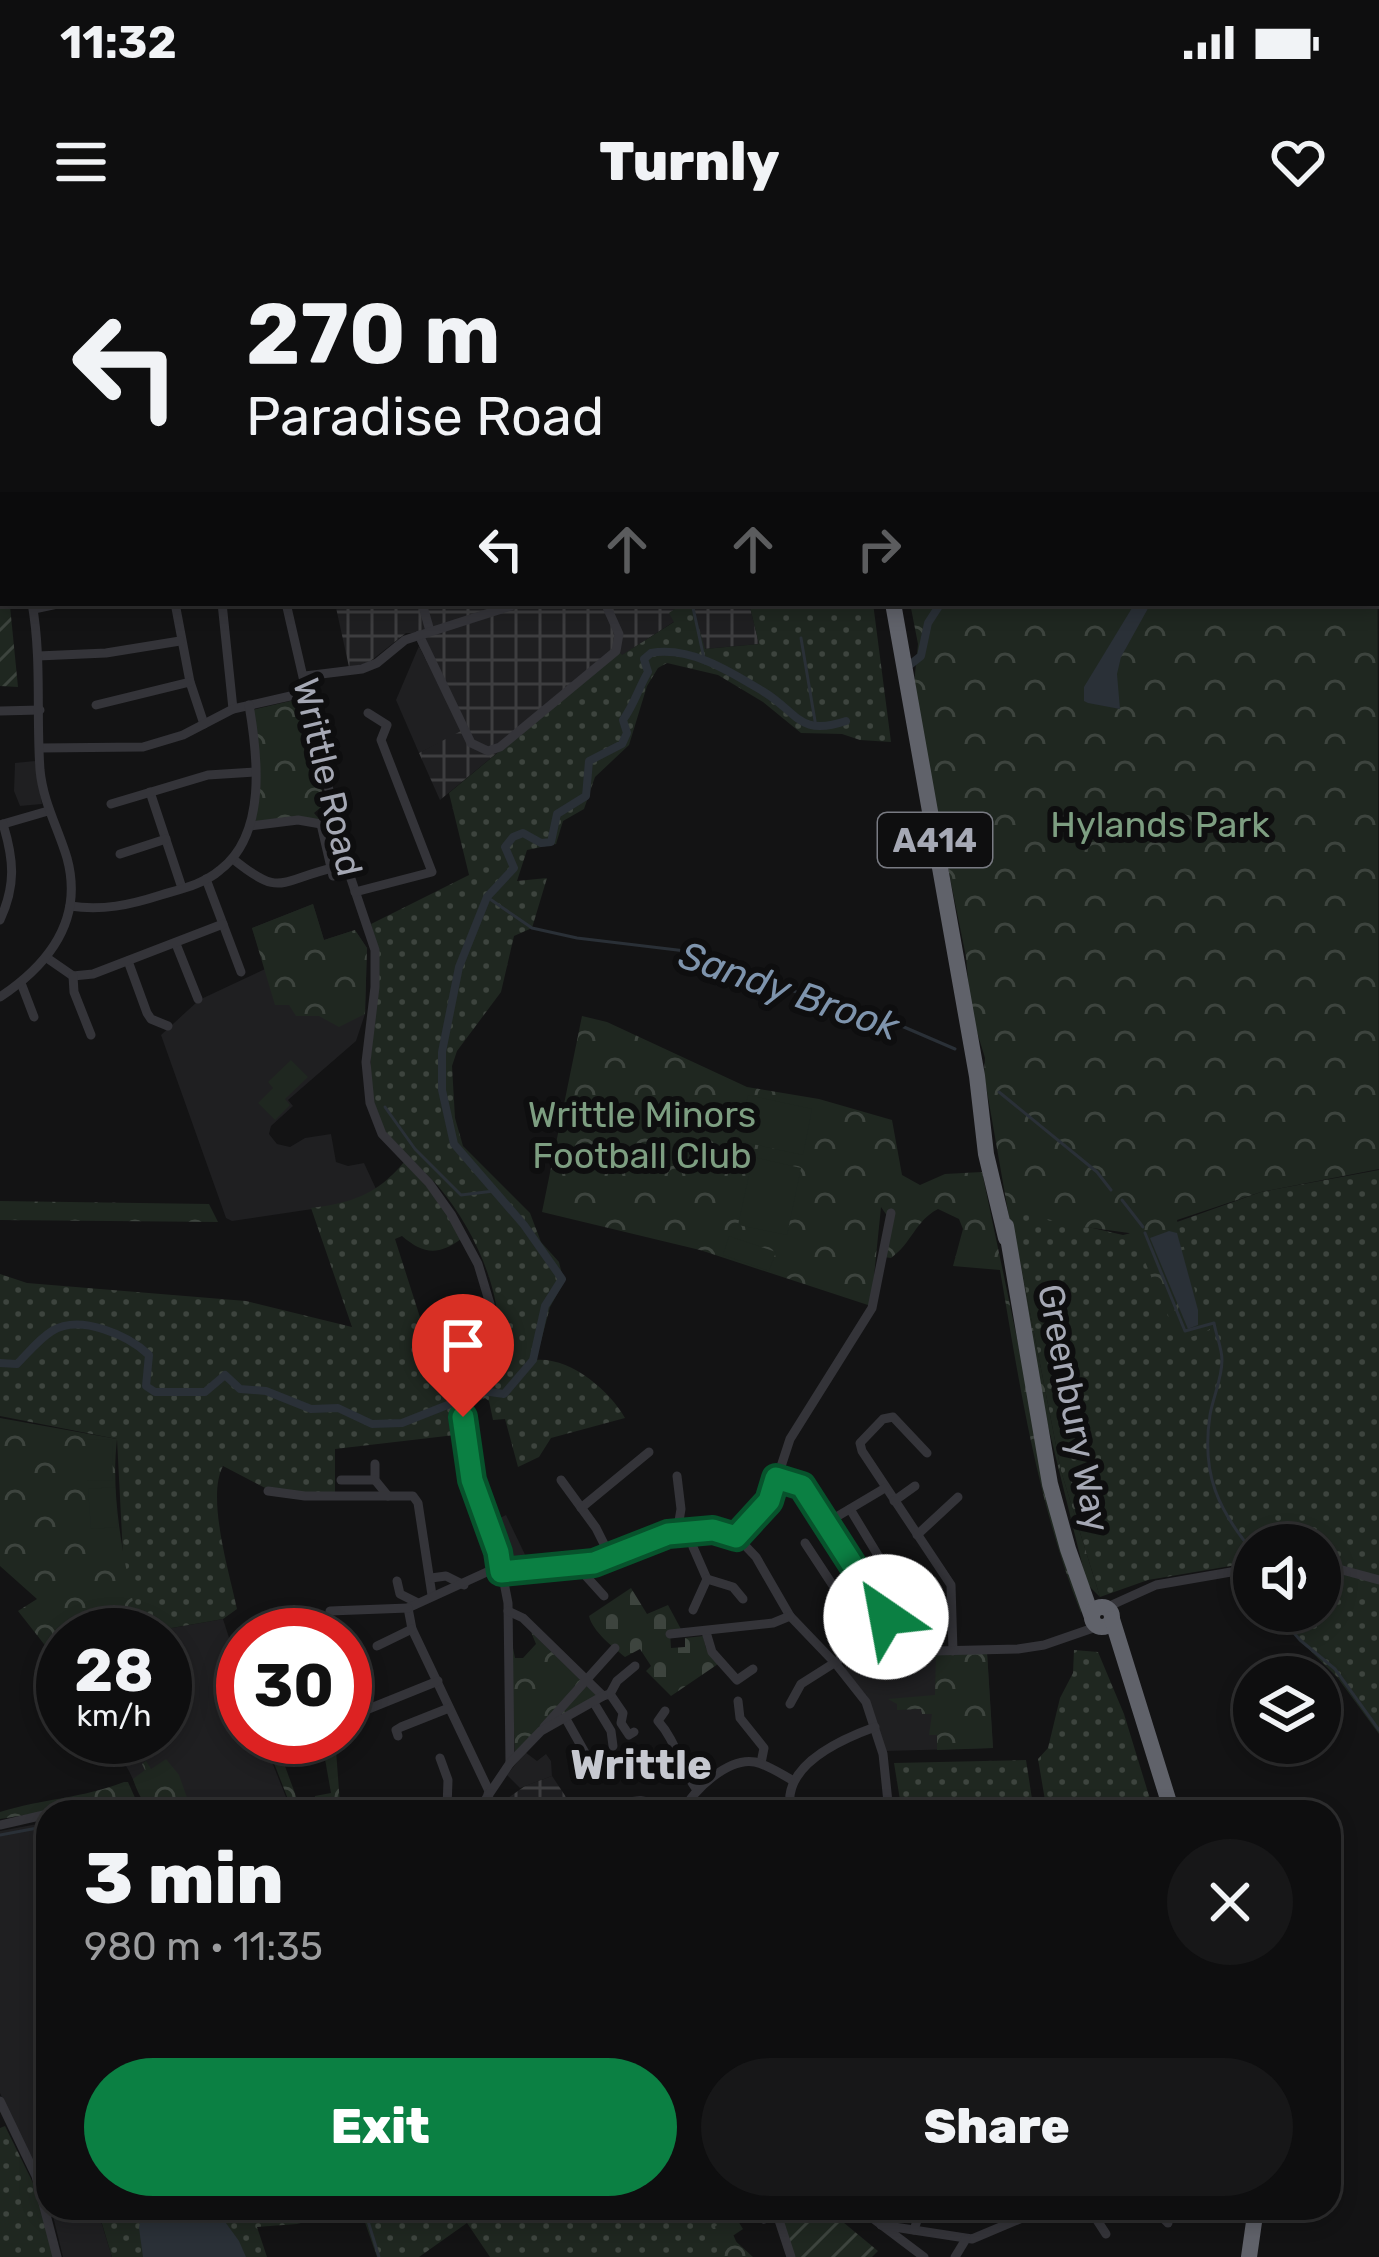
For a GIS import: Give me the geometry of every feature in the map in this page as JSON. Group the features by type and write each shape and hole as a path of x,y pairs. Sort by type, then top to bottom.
{"highway":[{"name":"Greenbury Way","path":"894,606 977,1076 998,1165 1006,1238 1050,1484 1084,1589 1135,1685 1169,1800"},
{"path":"1247,2253 1254,2220"}],"street":[{"path":"0,997 47,958 64,930 70,906 69,866 48,811 40,748 33,606"},
{"path":"175,606 203,724"},
{"path":"222,606 230,710"},
{"name":"Writtle Road","path":"287,606 355,892 375,950 376,987 366,1062 376,1121 386,1139 440,1196 478,1264 490,1304 490,1324 463,1398 472,1480 501,1569"},
{"path":"422,606 424,633 454,712 473,747 488,752 616,651 619,631 606,606"},
{"path":"305,676 367,668 405,640 510,606"},
{"path":"38,656 106,653 181,641"},
{"path":"96,705 190,682"},
{"path":"40,748 142,747 230,710 308,692"},
{"path":"70,906 99,909 182,888 206,879 233,859 250,826 255,772 249,705"},
{"path":"0,711 40,710"},
{"path":"355,892 432,872 381,740 386,725 368,713"},
{"path":"111,804 208,775 255,772"},
{"path":"150,792 182,888"},
{"path":"0,920 14,873 2,825 48,811"},
{"path":"233,859 261,882 280,886 332,872 320,824 298,820 250,826"},
{"path":"120,854 166,839"},
{"path":"206,879 242,972"},
{"path":"47,958 73,976 93,974 223,924"},
{"path":"176,944 198,999"},
{"path":"128,962 147,1013 168,1026"},
{"path":"73,976 74,992 91,1034"},
{"path":"21,983 34,1017"},
{"path":"736,1537 769,1501 790,1439 872,1308 891,1213"},
{"path":"927,1453 897,1420 884,1419 860,1442 950,1585 952,1651"},
{"path":"581,1508 649,1452"},
{"path":"375,1464 375,1480 388,1496"},
{"path":"677,1476 681,1509 677,1533"},
{"path":"776,1478 800,1484 886,1617 895,1651"},
{"path":"341,1480 375,1480"},
{"path":"561,1480 610,1556"},
{"path":"894,1501 915,1486"},
{"path":"826,1523 885,1488"},
{"path":"268,1491 416,1498 432,1595"},
{"path":"917,1534 958,1497"},
{"path":"850,1509 905,1600"},
{"path":"372,1608 412,1605 501,1569 582,1568 658,1536 713,1530 736,1537 756,1557 790,1616 866,1702 883,1754 888,1800"},
{"path":"691,1532 692,1547 707,1579 733,1587 743,1599"},
{"path":"805,1543 854,1618 862,1625 886,1617"},
{"path":"582,1568 604,1596"},
{"path":"501,1569 508,1610 510,1763"},
{"path":"1341,1570 1379,1580"},
{"path":"790,1704 801,1684 850,1653 1044,1645 1104,1619 1156,1585 1233,1572"},
{"path":"430,1578 446,1576 464,1585"},
{"path":"693,1610 707,1579"},
{"path":"398,1581 400,1594 412,1605 412,1629 490,1800"},
{"path":"508,1610 523,1618 623,1713 621,1723 629,1735 634,1732"},
{"path":"670,1634 772,1623 790,1616"},
{"path":"376,1646 412,1629"},
{"path":"706,1632 712,1652 737,1680 753,1669"},
{"path":"485,1800 510,1763 615,1648"},
{"path":"512,1733 537,1734 566,1719 602,1698 635,1666"},
{"path":"372,1708 438,1681"},
{"path":"602,1698 613,1746"},
{"path":"738,1701 740,1718 764,1748 761,1763"},
{"path":"398,1736 396,1730 401,1727 449,1708"},
{"path":"566,1719 593,1767"},
{"path":"658,1719 675,1742 684,1771 697,1790"},
{"path":"788,1800 793,1780 806,1766 875,1727"},
{"path":"440,1758 448,1780 447,1800"},
{"path":"691,1800 697,1790 734,1764 761,1763 793,1780"},
{"path":"0,1825 36,1817"},
{"path":"0,2101 36,2176"},
{"path":"47,2220 56,2257"},
{"path":"778,2220 791,2257"},
{"path":"875,2220 924,2257"},
{"path":"914,2230 917,2220"},
{"path":"881,2225 966,2239 1020,2220"},
{"path":"1098,2220 1106,2234"},
{"path":"1165,2220 1168,2223"},
{"path":"955,2257 966,2239"}],"shaded area":[{"path":"336,606 680,606 670,613 675,621 621,656 618,653 440,800 419,753 461,731 412,633 368,663 349,667"},
{"path":"693,606 750,606 759,644 704,649"},
{"path":"1133,606 1149,606 1121,657 1117,674 1120,709 1084,701 1084,687"},
{"path":"419,646 462,732 419,753 396,700"},
{"path":"35,761 42,804 20,806 14,791 15,763"},
{"path":"313,904 324,940 355,930 367,948 365,1014 356,1041 288,1100 293,1106 271,1126 269,1134 277,1144 290,1147 305,1138 331,1134 336,1162 364,1163 377,1191 353,1203 232,1221 226,1218 161,1035 199,1000 265,969 252,928"},
{"path":"1177,1233 1198,1310 1198,1325 1188,1329 1150,1238"},
{"path":"506,1515 530,1565 503,1570 488,1524"},
{"path":"216,1620 216,1764 273,1764 287,1800 143,1800 125,1764 192,1764 192,1624"},
{"path":"987,1652 993,1748 886,1751 867,1696 844,1669 849,1656"},
{"path":"525,1752 537,1761 546,1754 552,1776 520,1788 507,1775"},
{"path":"552,1776 568,1800 509,1800 525,1786"},
{"path":"36,1824 36,2173 0,2093 0,1831"},
{"path":"54,2220 101,2220 112,2257 63,2257"},
{"path":"140,2220 224,2220 246,2257 143,2257"}],"green space":[{"path":"0,606 10,606 18,687 0,686"},
{"path":"680,606 693,606 705,649 759,644 750,606 873,606 891,742 801,733 763,702 718,675 667,663 647,686 629,745 595,777 584,809 563,821 556,844 527,850 517,881 547,878 532,928 514,936 501,992 457,1051 452,1066 455,1118 463,1146 530,1213 541,1242 559,1262 564,1282 550,1307 536,1360 562,1364 587,1377 625,1418 551,1438 539,1457 518,1467 505,1419 493,1420 489,1401 485,1398 464,1408 465,1399 484,1392 498,1358 497,1312 485,1266 452,1204 393,1141 375,1108 371,1062 378,970 371,924 469,875 449,793 619,652 622,655 674,622 669,613"},
{"name":"Hylands Park","path":"911,606 1378,606 1379,1169 1261,1192 1177,1220 1203,1322 1210,1323 1210,1330 1191,1337 1172,1322 1129,1233 1019,1212 1019,1256 1061,1471 1100,1597 1087,1584 1039,1389 985,1058 971,1012 966,957 913,694 918,644"},
{"path":"303,698 327,816 320,808 314,813 320,820 253,825 252,710"},
{"path":"313,904 324,940 355,930 367,948 365,1014 339,1027 319,1016 296,1016 289,1005 275,1005 252,928"},
{"name":"Writtle Minors Football Club","path":"582,1016 607,1022 747,1087 819,1099 892,1120 902,1175 920,1185 945,1174 982,1172 1081,1613 1041,1487 1000,1270 953,1266 963,1229 959,1219 938,1209 898,1252 884,1257 890,1220 881,1207 871,1306 700,1250 542,1212"},
{"path":"291,1060 308,1077 285,1099 290,1105 275,1120 258,1103 273,1088 268,1082"},
{"path":"748,1095 812,1109 803,1155 738,1141"},
{"path":"753,1157 801,1168 787,1235 738,1225"},
{"path":"404,1162 438,1199 461,1239 431,1251 402,1236 395,1239 433,1358 455,1373 455,1435 335,1449 335,1497 269,1490 223,1466 218,1516 237,1608 216,1608 216,1620 192,1624 192,1608 132,1608 123,1556 117,1439 0,1416 0,1274 27,1283 246,1301 352,1327 311,1208 362,1196"},
{"path":"1379,1170 1379,1734 1341,1682 1341,1656 1316,1656 1291,1632 1341,1632 1341,1524 1233,1524 1233,1566 1148,1580 1100,1597 1061,1471 1019,1256 1019,1211 1123,1235 1177,1222 1261,1192"},
{"path":"0,1201 209,1204 218,1222 0,1220"},
{"path":"729,1236 776,1252 769,1271 723,1255"},
{"path":"0,1418 117,1439 117,1509 135,1608 36,1608 36,1634 18,1611 37,1599 0,1566"},
{"path":"87,1439 112,1440 113,1480 87,1481"},
{"path":"115,1487 118,1527 91,1529 88,1489"},
{"path":"631,1588 647,1614 668,1605 682,1631 670,1632 671,1648 685,1647 685,1638 703,1636 718,1664 671,1696 646,1671 651,1666 640,1649 625,1657 594,1628 589,1616"},
{"path":"531,1632 596,1695 595,1700 549,1725 515,1755 511,1654 513,1648 515,1658 523,1658 536,1644"},
{"path":"1074,1650 1098,1652 1124,1714 1150,1800 1045,1800 1038,1759 1048,1748 1060,1698 1073,1673"},
{"path":"987,1652 993,1748 937,1750 937,1735 929,1735 932,1714 922,1714 921,1709 897,1710 897,1704 888,1699 935,1695 936,1653"},
{"path":"1026,1760 1032,1800 900,1800 894,1763"},
{"path":"142,1764 151,1769 170,1764 188,1800 143,1800 133,1779 145,1770"},
{"path":"274,1764 284,1764 297,1800 288,1800"},
{"path":"326,1764 337,1764 340,1800 314,1800 331,1793"},
{"path":"128,1782 136,1800 52,1800"},
{"path":"36,1803 36,1813 0,1819 0,1812"},
{"path":"5,2126 36,2189 36,2220 44,2220 54,2257 0,2257 0,2128"},
{"path":"101,2220 312,2220 257,2227 267,2257 112,2257"},
{"path":"364,2220 723,2220 743,2257 490,2257 467,2223 419,2257 377,2257"},
{"path":"779,2220 841,2220 878,2251 872,2257 791,2257"},
{"path":"738,2221 743,2229 731,2237 753,2257 724,2257 726,2245 705,2246 705,2234 720,2223"}],"waterway":[{"path":"693,606 705,663"},
{"path":"907,667 921,656 928,623 939,606"},
{"path":"801,638 816,727"},
{"path":"0,1363 17,1364 52,1331 76,1325 116,1334 149,1355 146,1386 155,1392 205,1392 225,1375 240,1389 266,1391 311,1409 338,1408 372,1424 402,1423 483,1391 504,1394 533,1360 545,1306 562,1279 524,1225 454,1144 442,1090 442,1052 459,967 487,897 514,868 505,847 523,833 541,843 551,842 557,814 586,796 589,761 622,744 627,733 623,720 648,672 644,659 651,653 681,653 710,662 808,724 846,721"},
{"name":"Sandy Brook","path":"487,897 532,928 694,952 827,1004 890,1021 955,1049"},
{"name":"Sandy Brook","path":"999,1092 1097,1172 1111,1190"},
{"path":"385,1107 415,1149 461,1195 494,1191"},
{"name":"Sandy Brook","path":"1122,1200 1143,1227"},
{"name":"Sandy Brook","path":"1145,1233 1185,1331 1214,1323 1222,1360 1210,1415 1208,1455 1215,1490 1233,1525"},
{"name":"Sandy Brook","path":"1293,1632 1335,1669 1379,1730"},
{"path":"0,1835 36,1828"},
{"path":"368,2220 379,2257"}],"district":[{"name":"Writtle","path":"641,1765"}],"route":[{"path":"463,1417 472,1480 501,1572 594,1563 668,1534 713,1530 736,1537 769,1501 776,1478 802,1486 886,1617"}]}
